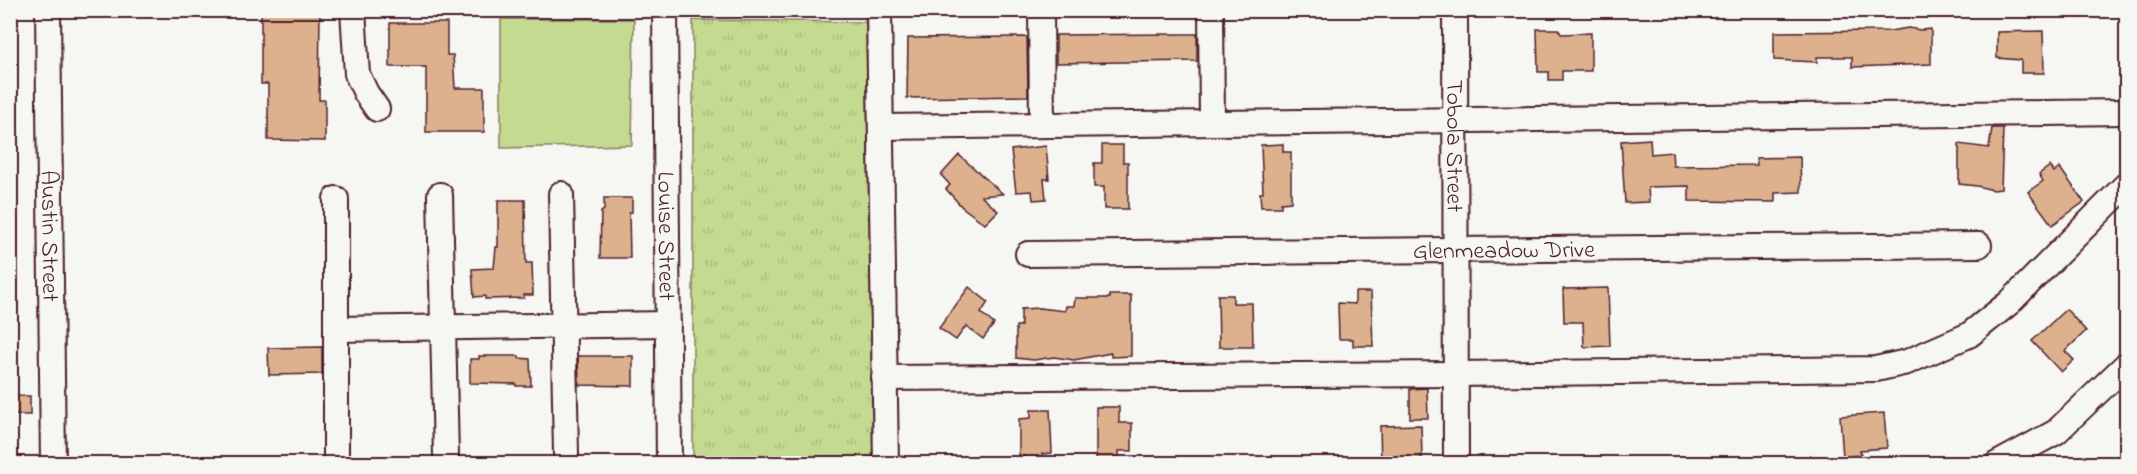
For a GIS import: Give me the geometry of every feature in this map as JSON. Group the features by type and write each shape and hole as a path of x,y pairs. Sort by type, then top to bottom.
{"street":[{"name":"Austin Street","path":"48,10 53,464"},
{"path":"353,10 357,74 377,109"},
{"name":"Louise Street","path":"665,10 669,464"},
{"path":"879,10 886,464"},
{"path":"1041,10 1042,124"},
{"path":"1211,10 1212,122"},
{"name":"Tobola Street","path":"1455,10 1456,464"},
{"path":"881,127 2127,112"},
{"path":"884,378 1876,369 1907,362 1969,335 2009,303 2127,185"},
{"path":"561,194 566,453"},
{"path":"440,195 446,456"},
{"path":"336,199 336,461"},
{"name":"Glenmeadow Drive","path":"1028,254 1979,245"},
{"path":"336,329 668,324"},
{"path":"1997,464 2056,432 2127,365"}],"green space":[{"path":"501,19 634,19 632,145 501,148"},
{"path":"693,20 866,22 873,463 693,463"}],"building":[{"path":"261,10 320,10 319,100 325,100 325,141 268,140 268,84 261,84"},
{"path":"390,23 447,23 447,55 453,55 455,88 484,88 484,132 426,132 426,67 390,67"},
{"path":"1908,28 1931,29 1931,64 1852,67 1852,57 1817,57 1817,62 1774,60 1774,32 1890,31"},
{"path":"1537,29 1558,29 1561,34 1591,33 1591,71 1562,71 1562,80 1549,80 1549,72 1538,72"},
{"path":"2043,31 2044,73 2021,73 2021,60 1997,58 1997,32"},
{"path":"1197,34 1197,61 1056,63 1056,35"},
{"path":"1027,37 1028,96 907,98 908,38"},
{"path":"1992,128 2003,128 2001,189 1993,190 1959,184 1959,144 1989,148"},
{"path":"1650,139 1651,154 1672,152 1673,166 1757,165 1756,158 1800,157 1801,192 1775,193 1775,202 1689,201 1689,186 1648,187 1649,202 1625,203 1621,141"},
{"path":"1283,144 1283,152 1291,152 1291,202 1281,203 1281,207 1261,207 1260,193 1263,193 1261,145"},
{"path":"1102,145 1123,145 1123,162 1128,162 1128,209 1104,209 1104,187 1094,187 1094,163 1102,163"},
{"path":"1046,146 1049,179 1044,179 1046,199 1033,200 1032,191 1016,192 1011,150"},
{"path":"959,155 1003,194 981,196 998,211 985,224 962,207 946,189 950,185 941,175"},
{"path":"2050,166 2054,172 2060,168 2084,202 2052,225 2028,192 2043,181 2039,174"},
{"path":"604,198 632,198 632,212 629,213 630,258 600,258 601,212 604,210"},
{"path":"498,200 525,200 526,263 532,263 533,295 524,295 524,298 474,297 472,269 494,268 496,247 498,247"},
{"path":"969,287 988,302 981,313 994,324 983,339 966,326 956,340 939,328"},
{"path":"1608,288 1610,346 1584,347 1583,322 1564,322 1563,289"},
{"path":"1355,292 1371,292 1373,346 1353,346 1353,339 1339,339 1338,303 1355,304"},
{"path":"1110,295 1131,295 1131,356 1111,357 1111,353 1074,360 1054,357 1034,360 1016,358 1016,326 1021,326 1021,309 1040,308 1065,311 1066,306 1074,306 1075,298 1110,298"},
{"path":"1218,295 1233,295 1233,303 1252,303 1253,347 1219,347"},
{"path":"2066,309 2086,331 2065,351 2074,360 2061,372 2032,341"},
{"path":"322,347 322,374 269,375 268,348"},
{"path":"479,356 519,356 519,358 530,359 531,386 470,383 470,359 479,359"},
{"path":"578,356 633,356 633,386 579,385"},
{"path":"1427,388 1428,418 1410,418 1410,389"},
{"path":"10,396 30,396 30,415 10,415"},
{"path":"1096,407 1119,407 1119,423 1132,423 1132,451 1119,451 1119,464 1096,464"},
{"path":"1031,410 1050,410 1052,453 1042,454 1042,464 1024,464 1024,456 1019,455 1019,419 1031,418"},
{"path":"1884,413 1887,448 1860,450 1861,455 1843,457 1840,416"},
{"path":"1421,425 1422,458 1407,464 1381,464 1380,426"}]}
